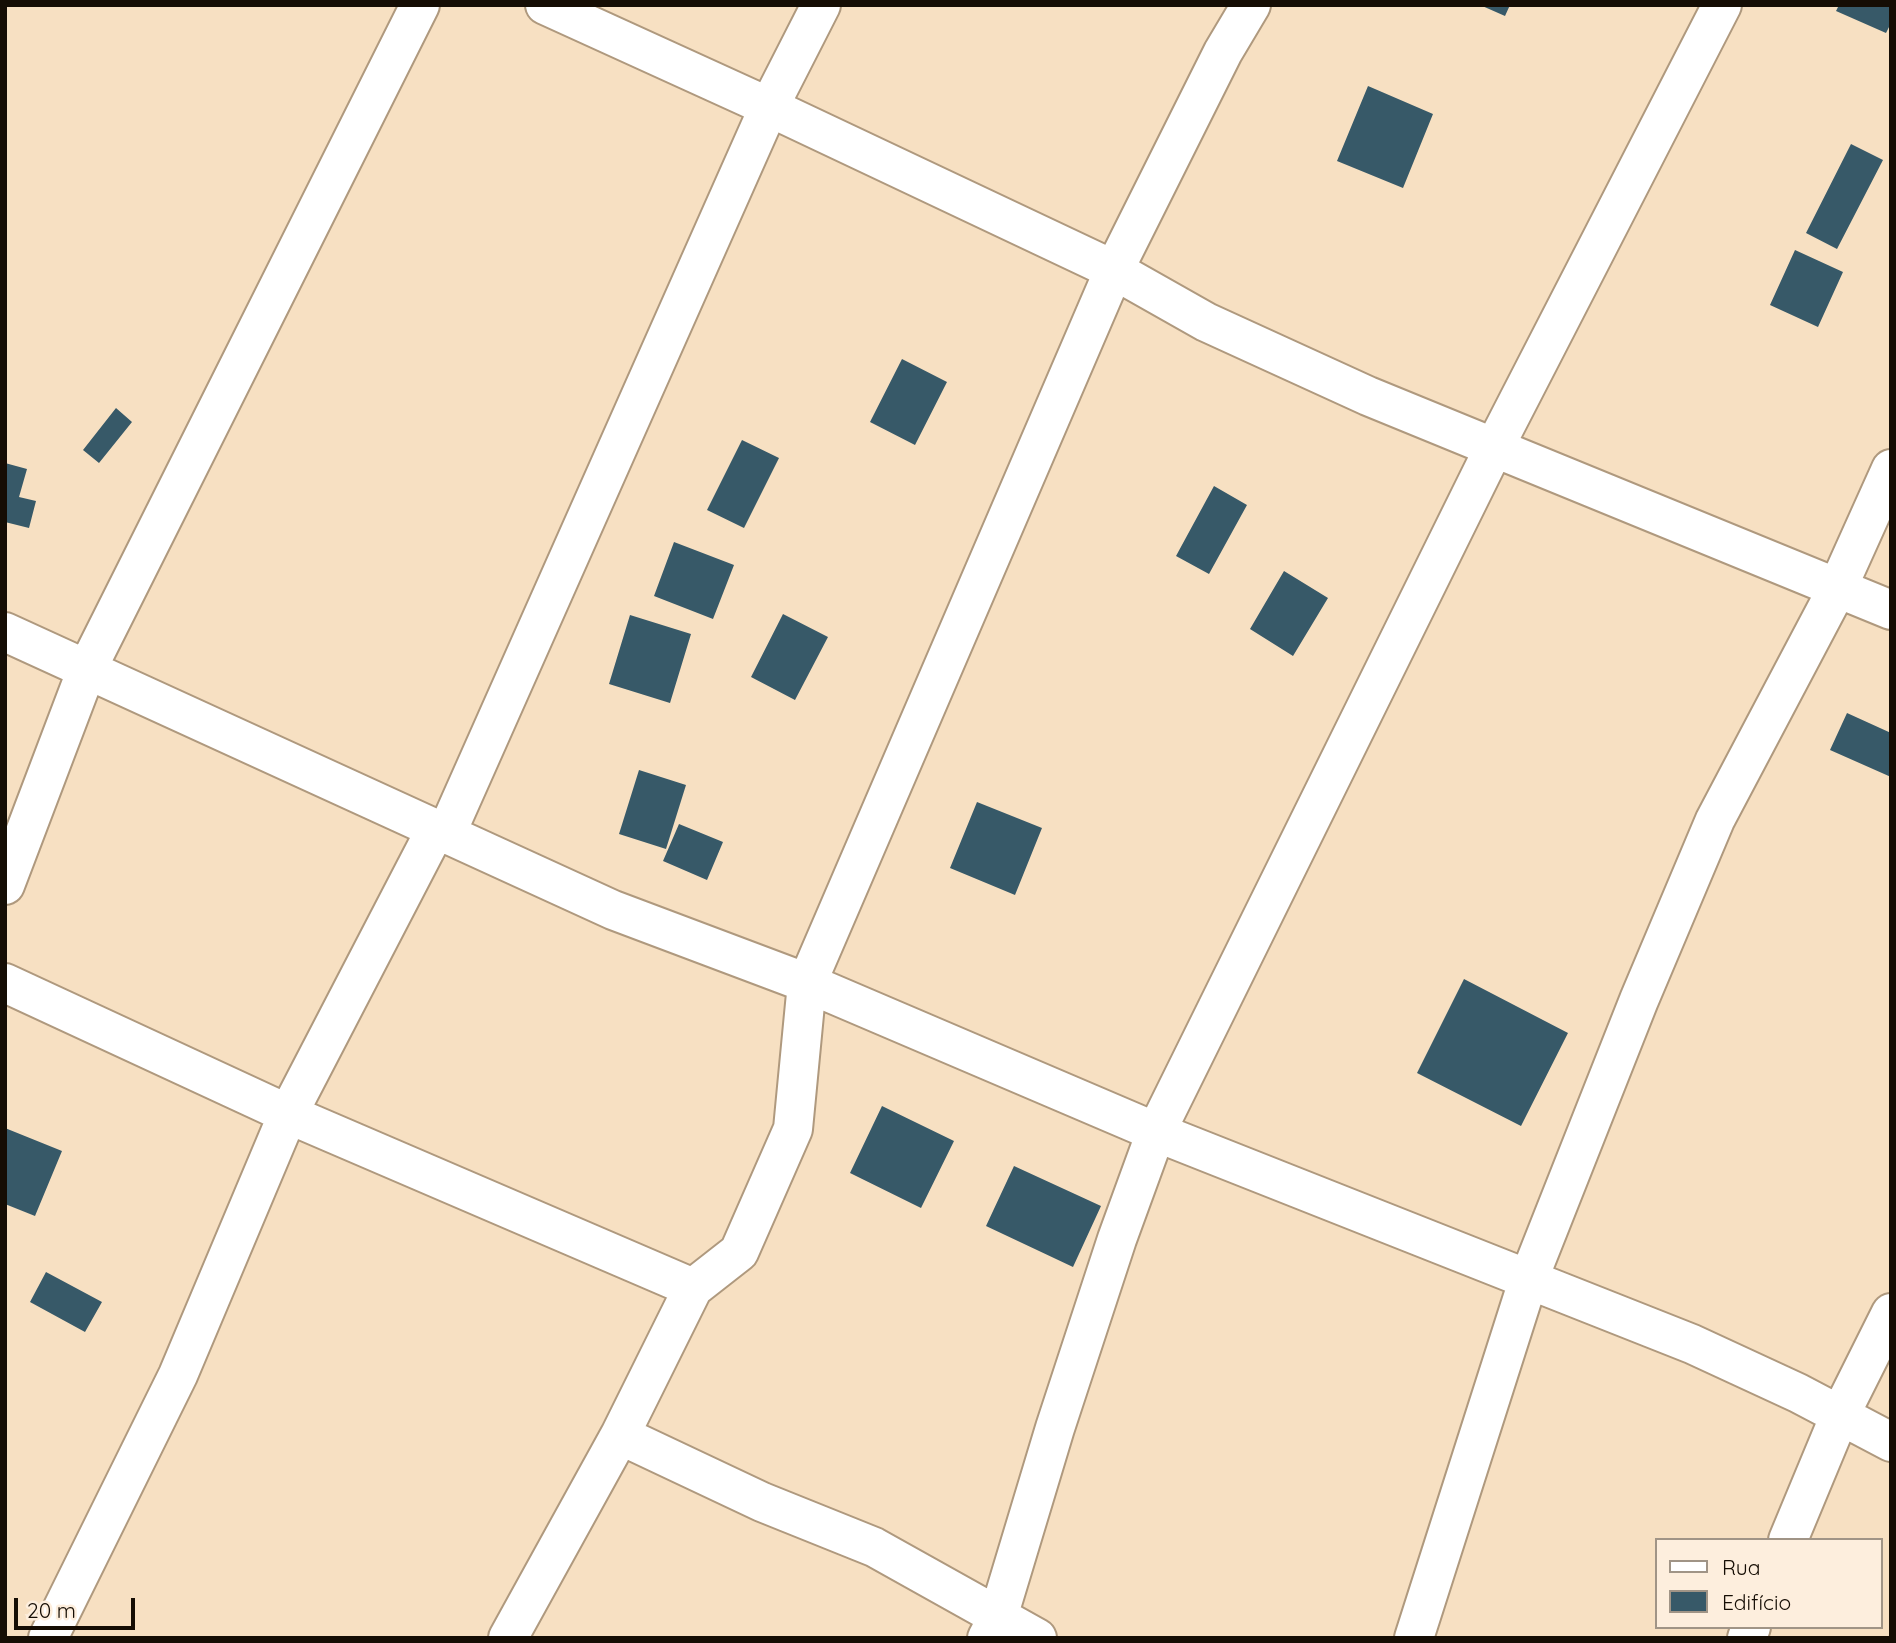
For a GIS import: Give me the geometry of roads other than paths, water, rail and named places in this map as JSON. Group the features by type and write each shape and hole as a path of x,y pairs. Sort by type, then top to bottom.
{"street":[{"path":"5,885 87,669 420,5"},
{"path":"545,5 769,107 1114,270 1206,322 1368,396 1891,610"},
{"path":"48,1638 178,1375 288,1114 441,832 769,107 821,5"},
{"path":"508,1638 620,1435 693,1288 739,1252 793,1129 807,983 1114,270 1223,52 1251,5"},
{"path":"992,1627 1117,1239 1156,1132 1494,448 1722,5"},
{"path":"1414,1638 1529,1278 1639,1000 1715,820 1837,589 1891,469"},
{"path":"5,632 613,910 807,983 1156,1132 1692,1344 1798,1393 1891,1442"},
{"path":"7,986 288,1114 693,1288"},
{"path":"1789,1538 1840,1415 1891,1313"},
{"path":"620,1435 762,1502 874,1547 992,1627 1037,1638"}]}
